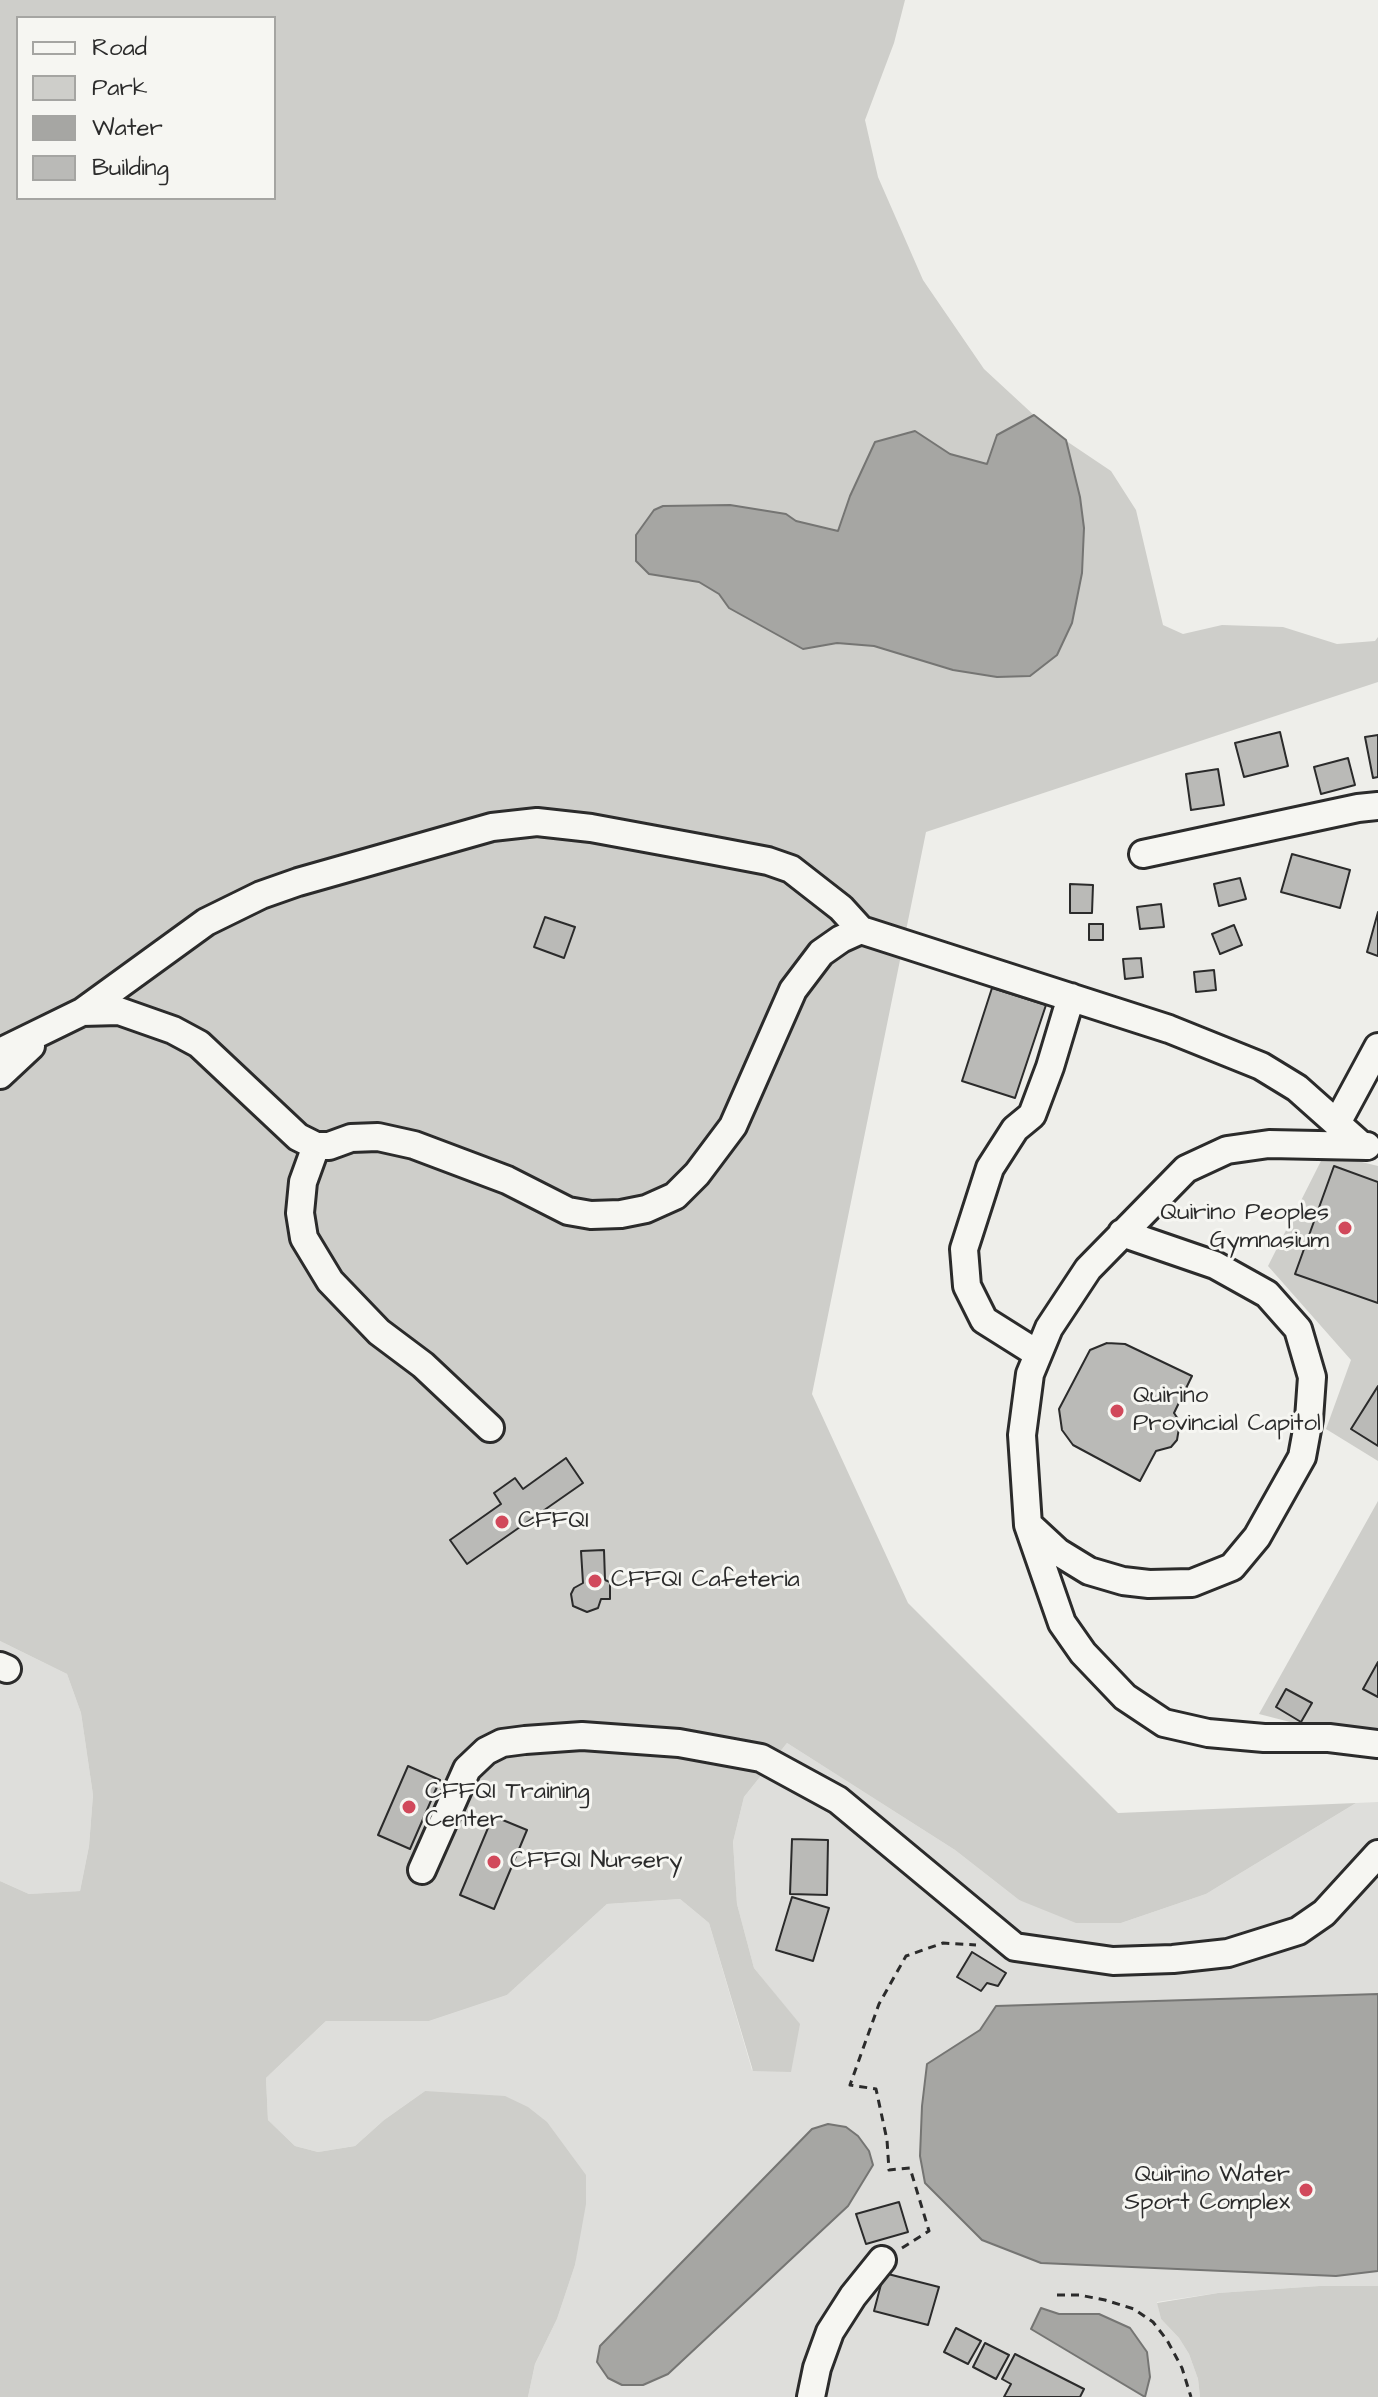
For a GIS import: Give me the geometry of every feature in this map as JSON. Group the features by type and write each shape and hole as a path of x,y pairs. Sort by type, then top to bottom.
{"street":[{"path":"1143,854 1378,806"},
{"path":"0,1052 82,1012 206,922 261,895 492,827 537,822 591,828 768,861 791,869 841,908 861,930 1169,1029 1261,1066 1297,1088 1337,1123 1370,1146"},
{"path":"82,1012 119,1011 173,1030 199,1044 298,1137 316,1146 329,1146 351,1138 378,1137 414,1145 507,1180 568,1211 591,1215 621,1214 646,1209 675,1196 697,1174 733,1126 793,990 821,953 861,930"},
{"path":"1038,1354 984,1320 967,1286 964,1249 990,1168 1015,1129 1032,1115 1071,997"},
{"path":"0,1075 51,1027"},
{"path":"1337,1123 1378,1047"},
{"path":"1351,1094 1378,1078"},
{"path":"1370,1146 1269,1144 1227,1150 1186,1169 1088,1269 1049,1328 1027,1387 1022,1435 1028,1525 1062,1623 1083,1653 1125,1697 1164,1723 1208,1733 1264,1738 1329,1738 1378,1744"},
{"path":"316,1146 303,1182 300,1213 304,1238 330,1281 379,1332 423,1365 490,1428"},
{"path":"1028,1525 1058,1552 1089,1571 1136,1583 1192,1583 1232,1567 1257,1537 1302,1457 1312,1377 1298,1329 1267,1294 1215,1265 1122,1233"},
{"path":"422,1870 467,1769 486,1751 502,1743 582,1736 679,1743 761,1758 838,1800 1015,1947 1113,1961 1228,1953 1298,1931 1324,1913 1378,1854"},
{"path":"811,2397 830,2332 853,2296 882,2260"}],"path":[{"path":"882,2260 929,2231 910,2168 889,2170 887,2140 876,2089 850,2085 879,2004 906,1956 943,1943 1015,1947"},
{"path":"1057,2295 1105,2300 1134,2309 1153,2322 1182,2368 1191,2397"}],"shaded area":[{"path":"0,1641 67,1674 81,1713 93,1795 89,1846 80,1891 29,1894 0,1881"},
{"path":"787,1743 955,1850 1019,1900 1121,1923 1206,1894 1356,1803 1378,1802 1378,2286 1319,2286 1218,2293 1157,2302 1161,2319 1189,2354 1198,2379 1200,2397 528,2397 535,2364 557,2319 575,2265 578,2242 425,2091 384,2120 355,2146 318,2152 295,2146 268,2120 266,2078 326,2021 429,2021 507,1995 607,1904 680,1899 709,1923 752,2070 799,2024 754,1968 737,1904 733,1842 744,1797"}],"green space":[{"path":"0,0 905,0 894,43 865,120 878,177 923,280 984,369 1050,430 1111,471 1136,510 1163,625 1183,634 1222,625 1283,627 1337,644 1375,641 1378,637 1378,682 926,832 812,1394 908,1603 1118,1813 1356,1803 1206,1894 1121,1923 1076,1923 1019,1900 955,1850 787,1743 744,1797 733,1842 737,1904 754,1968 800,2024 791,2072 753,2071 709,1923 680,1899 607,1904 507,1995 429,2021 326,2021 266,2078 268,2120 295,2146 318,2152 355,2146 384,2120 425,2091 505,2096 528,2107 547,2122 586,2175 586,2204 575,2265 557,2319 535,2364 528,2397 0,2397 0,1881 29,1894 80,1891 89,1846 93,1795 81,1713 67,1674 0,1641"},
{"path":"1325,1153 1378,1166 1378,1461 1326,1429 1351,1360 1268,1266"},
{"path":"1378,1501 1378,1738 1259,1714"},
{"path":"1319,2286 1378,2286 1378,2397 1200,2397 1198,2379 1189,2354 1161,2319 1157,2303 1218,2293"}],"water":[{"path":"1034,415 1066,440 1084,528 1082,573 1072,623 1057,655 1030,676 997,677 953,670 874,646 837,643 803,649 729,608 719,594 699,582 649,574 636,561 636,535 654,510 663,506 730,505 786,514 796,521 838,531 875,442 915,431 950,454 987,464 997,435"},
{"path":"1378,1994 1378,2271 1336,2276 1041,2263 982,2240 925,2183 920,2156 927,2064 980,2030 996,2006"},
{"path":"828,2124 846,2127 858,2136 869,2151 873,2165 848,2206 668,2374 643,2385 622,2385 608,2378 597,2362 600,2346 812,2129"},
{"path":"1041,2308 1059,2314 1099,2314 1130,2328 1147,2352 1150,2377 1145,2397 1031,2329"}],"building":[{"path":"1280,732 1288,766 1244,777 1235,743"},
{"path":"1378,735 1378,777 1373,778 1365,737"},
{"path":"1348,758 1355,785 1321,794 1314,767"},
{"path":"1218,769 1224,805 1191,810 1186,774"},
{"path":"1292,854 1350,870 1340,908 1281,892"},
{"path":"1240,878 1246,899 1219,906 1214,884"},
{"path":"1070,884 1093,885 1092,913 1070,913"},
{"path":"1161,904 1164,927 1140,929 1137,907"},
{"path":"1378,912 1378,956 1367,952"},
{"path":"545,917 575,927 564,958 534,947"},
{"path":"1089,924 1103,924 1103,940 1089,940"},
{"path":"1234,925 1242,945 1220,954 1212,934"},
{"path":"1141,958 1143,977 1125,979 1123,959"},
{"path":"1214,970 1216,990 1196,992 1194,972"},
{"path":"992,988 1046,1005 1015,1098 962,1081"},
{"name":"Quirino Peoples Gymnasium","path":"1334,1166 1378,1182 1378,1303 1295,1274"},
{"name":"Quirino Provincial Capitol","path":"1107,1343 1125,1344 1192,1376 1174,1413 1180,1422 1177,1440 1171,1447 1156,1451 1140,1481 1073,1445 1062,1430 1059,1409 1090,1350"},
{"path":"1378,1386 1378,1446 1351,1429"},
{"name":"CFFQI","path":"566,1458 583,1483 467,1564 450,1540 501,1504 494,1493 515,1478 523,1489"},
{"name":"CFFQI Cafeteria","path":"604,1550 605,1580 610,1582 610,1599 601,1599 598,1608 587,1612 573,1606 571,1594 583,1583 581,1551"},
{"path":"1378,1662 1378,1697 1363,1689"},
{"path":"1286,1689 1312,1703 1301,1722 1276,1707"},
{"name":"CFFQI Training Center","path":"408,1766 440,1780 410,1849 378,1835"},
{"name":"CFFQI Nursery","path":"493,1816 527,1830 494,1909 460,1895"},
{"path":"792,1839 828,1840 827,1895 790,1894"},
{"path":"792,1897 829,1908 813,1961 776,1950"},
{"path":"972,1952 1006,1973 998,1986 987,1983 981,1991 957,1977"},
{"path":"899,2202 908,2232 866,2244 856,2214"},
{"path":"884,2273 939,2287 928,2325 874,2311"},
{"path":"956,2328 981,2341 968,2364 944,2352"},
{"path":"985,2343 1009,2355 996,2379 973,2367"},
{"path":"1015,2354 1084,2389 1080,2397 1004,2397 1011,2384 1002,2379"}],"place":[{"name":"Quirino Peoples Gymnasium","path":"1345,1228"},
{"name":"Quirino Provincial Capitol","path":"1117,1411"},
{"name":"CFFQI","path":"502,1522"},
{"name":"CFFQI Cafeteria","path":"595,1581"},
{"name":"CFFQI Training Center","path":"409,1807"},
{"name":"CFFQI Nursery","path":"494,1862"},
{"name":"Quirino Water Sport Complex","path":"1306,2190"}]}
